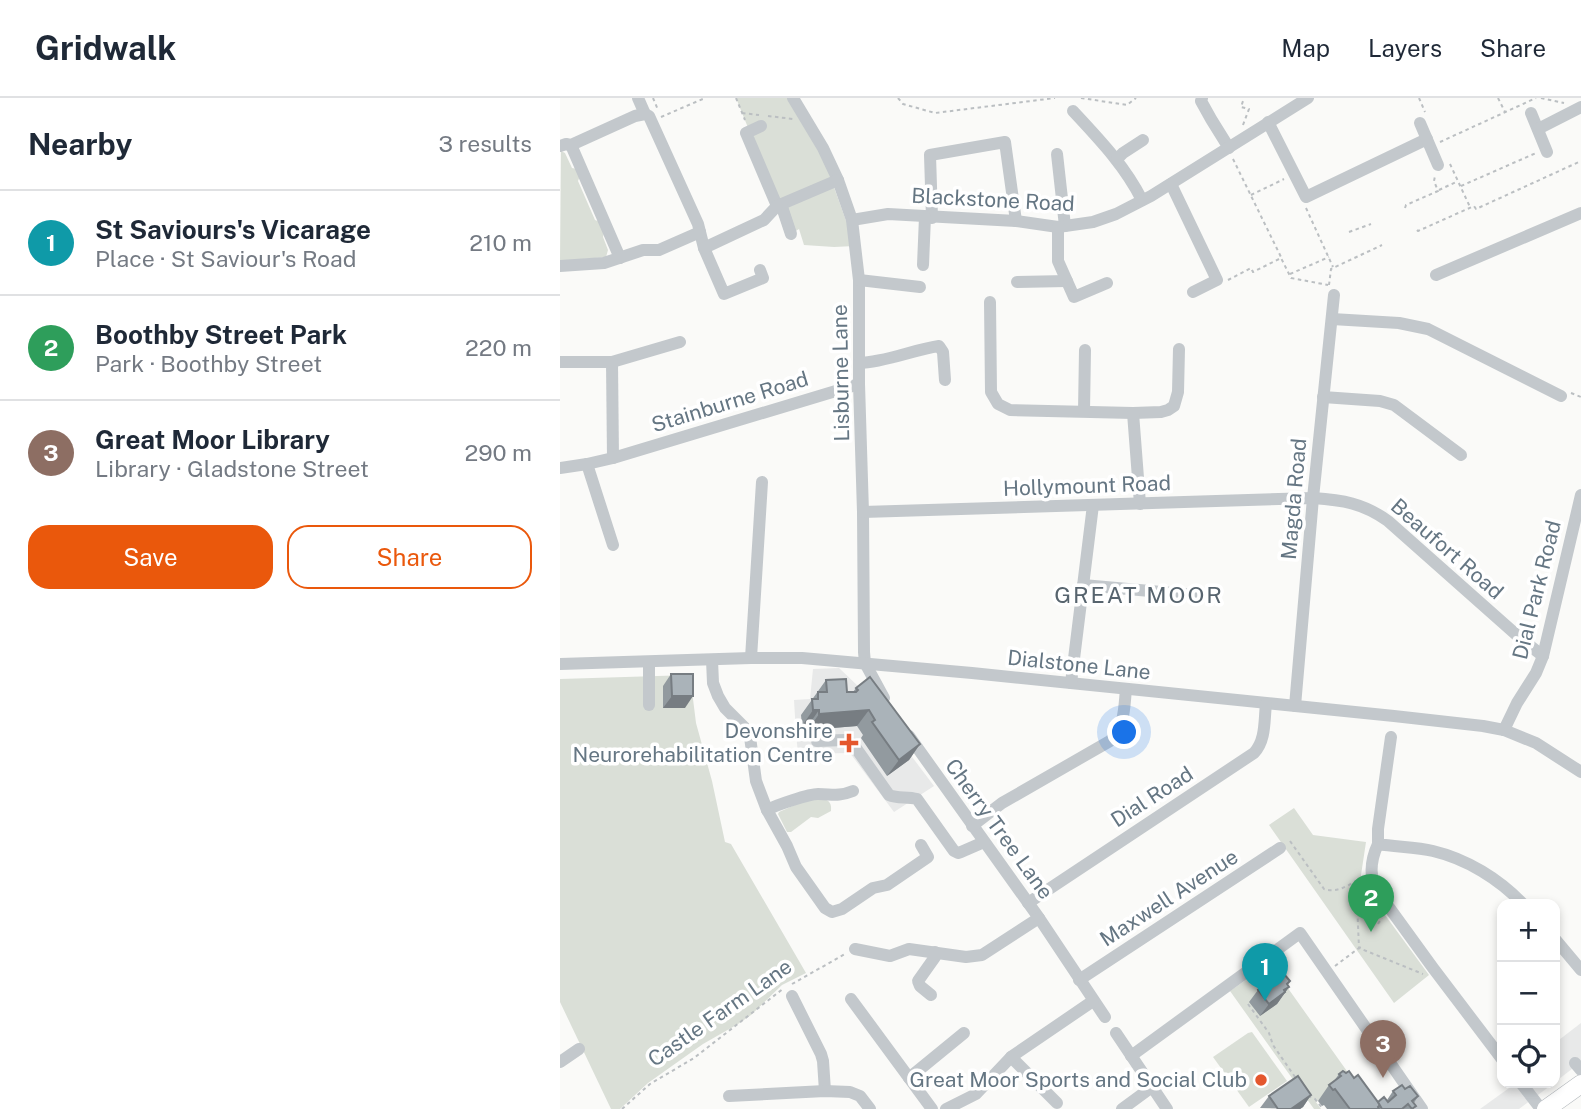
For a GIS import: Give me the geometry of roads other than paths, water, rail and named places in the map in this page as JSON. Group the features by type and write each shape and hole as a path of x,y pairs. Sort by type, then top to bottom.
{"highway":[{"path":"1543,1109 1581,1084"}],"street":[{"path":"638,98 645,114 652,121 698,224 704,248 724,294 763,278 760,270"},
{"name":"Lisburne Lane","path":"793,98 823,148 852,220 859,280 865,663"},
{"name":"Blackstone Road","path":"852,220 888,214 1061,226 1093,222 1115,214 1171,184 1308,98"},
{"path":"1199,99 1231,146"},
{"path":"1538,130 1578,108"},
{"path":"1073,111 1117,159 1142,200"},
{"path":"1531,113 1546,150"},
{"path":"620,258 566,145 645,114"},
{"path":"1268,122 1306,197 1433,141"},
{"path":"1420,123 1433,141 1438,165"},
{"path":"755,129 746,133 791,234"},
{"path":"1117,159 1143,141"},
{"path":"923,265 930,155 1005,142 1016,222"},
{"path":"1057,155 1061,226 1058,261 1073,297 1107,283"},
{"path":"704,248 764,220 779,205 838,180"},
{"path":"1171,184 1217,280 1193,292"},
{"path":"1436,275 1581,213"},
{"path":"560,266 596,265 643,250 659,250 700,232"},
{"path":"859,280 920,287"},
{"path":"1017,282 1067,281"},
{"name":"Magda Road","path":"1295,706 1313,498 1335,295"},
{"path":"990,302 987,317 990,392 998,404 1010,410 1161,412 1174,407 1178,393 1180,349"},
{"path":"1332,319 1399,323 1428,329 1561,396"},
{"path":"560,362 612,362 680,342"},
{"path":"859,363 874,362 939,346 943,352 945,380"},
{"path":"1084,411 1085,350"},
{"path":"612,362 613,458"},
{"name":"Stainburne Road","path":"560,468 613,458 859,384"},
{"path":"1324,397 1380,401 1394,405 1461,455"},
{"path":"1133,413 1140,504"},
{"path":"587,464 613,545"},
{"path":"751,658 762,482"},
{"name":"Dial Park Road","path":"1504,730 1543,656 1581,495"},
{"name":"Hollymount Road","path":"863,512 1313,498"},
{"name":"Beaufort Road","path":"1313,498 1344,501 1373,510 1388,520 1543,656"},
{"path":"1071,683 1093,505"},
{"path":"1083,584 1195,595"},
{"name":"Dialstone Lane","path":"560,664 802,658 1295,706 1504,730 1536,743 1581,772"},
{"path":"712,660 713,683 718,696 750,737 756,781 767,810 796,867 825,908 832,912 842,909 873,888 887,885 928,857 922,845"},
{"path":"649,662 649,705"},
{"path":"865,663 888,705"},
{"path":"972,826 1002,803 1110,741 1122,725 1126,689"},
{"name":"Dial Road","path":"1028,902 1254,753 1262,740 1266,704"},
{"name":"Cherry Tree Lane","path":"902,726 1028,902 1105,1017"},
{"path":"1391,737 1371,879 1382,898 1497,1052"},
{"path":"817,741 844,740 853,744 889,795 917,799 954,851 958,853 984,842"},
{"path":"767,810 810,795 833,796 853,791"},
{"path":"1378,844 1433,851 1467,863 1493,878 1517,899"},
{"name":"Maxwell Avenue","path":"1079,980 1280,848"},
{"path":"855,948 890,956 909,949 966,957 982,955 1039,918"},
{"path":"1131,1056 1300,933 1422,1109"},
{"path":"1560,945 1581,970"},
{"path":"931,995 918,981 935,953"},
{"path":"851,999 932,1109"},
{"path":"946,1109 976,1094 1011,1057 1093,1001"},
{"path":"793,1003 821,1054 825,1091"},
{"path":"909,1078 964,1033"},
{"path":"1115,1033 1167,1109"},
{"path":"560,1062 579,1049"},
{"path":"1011,1057 1057,1103"},
{"path":"1122,1109 1152,1087"},
{"path":"1525,1088 1543,1109"},
{"path":"729,1096 758,1100 825,1091 856,1093 865,1100 870,1109"}],"place":[{"name":"Devonshire Neurorehabilitation Centre","path":"849,743"},
{"name":"Boothby Street Park","path":"1371,932"},
{"name":"St Saviours's Vicarage","path":"1265,1001"},
{"name":"Great Moor Library","path":"1383,1078"},
{"name":"Great Moor Sports and Social Club","path":"1261,1080"}],"district":[{"name":"GREAT MOOR","path":"1139,595"}]}
